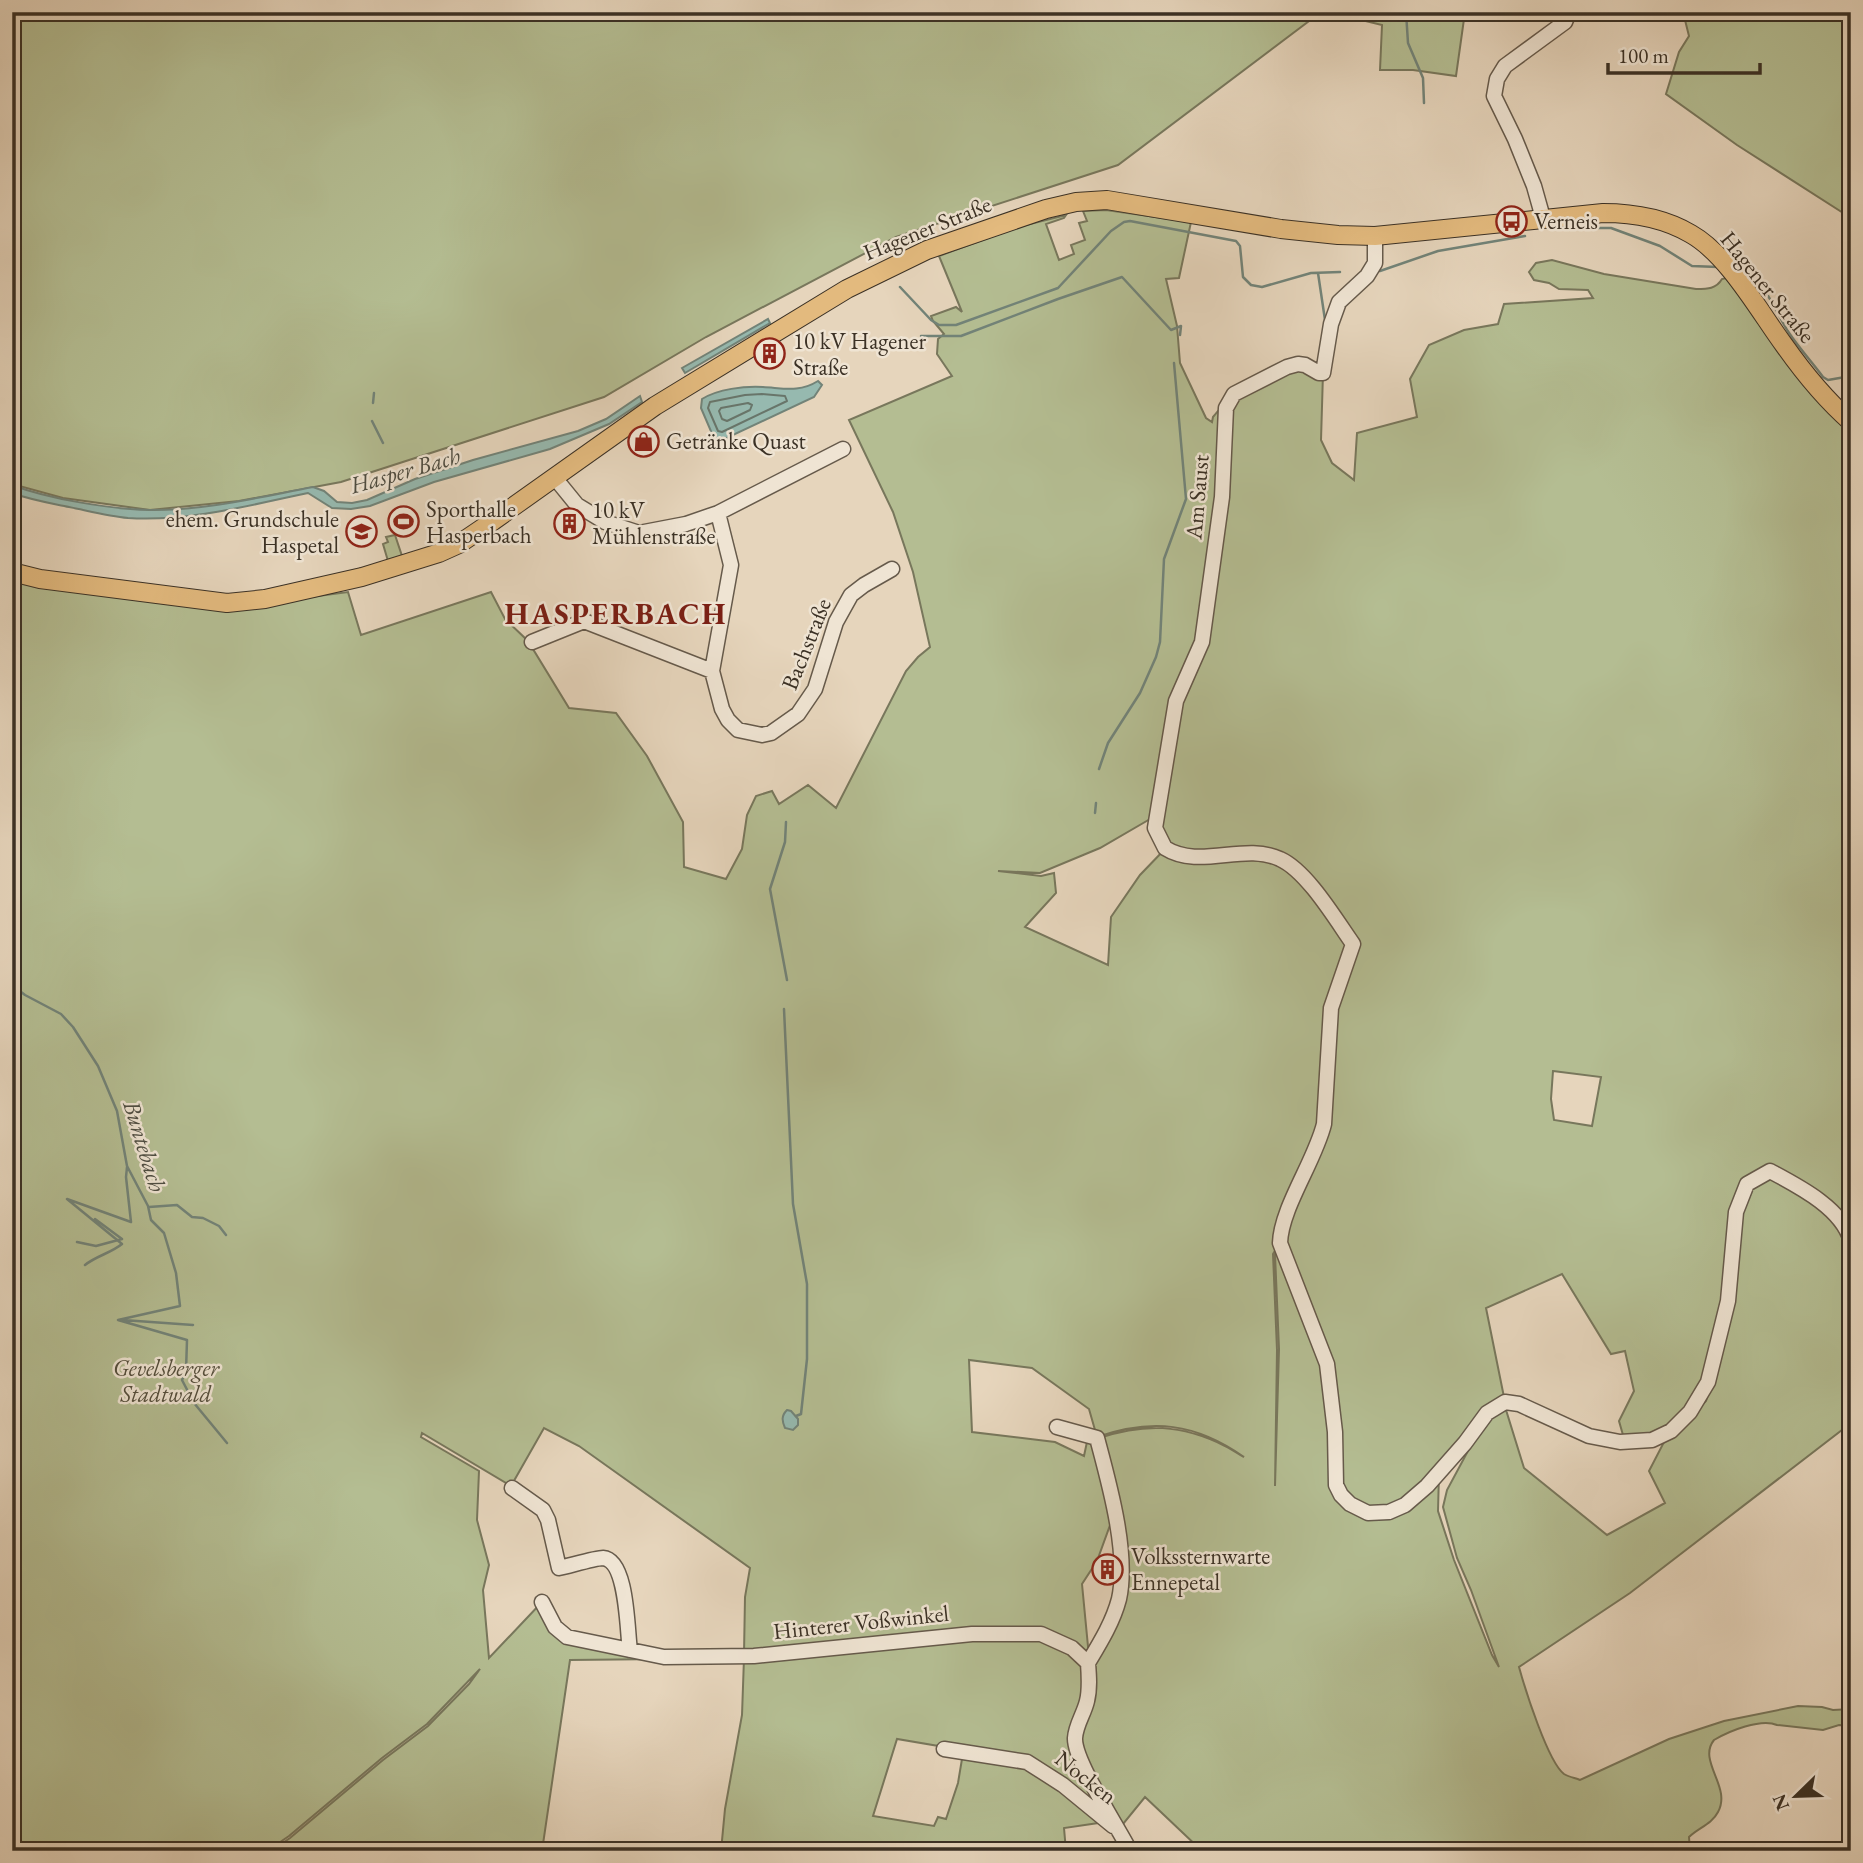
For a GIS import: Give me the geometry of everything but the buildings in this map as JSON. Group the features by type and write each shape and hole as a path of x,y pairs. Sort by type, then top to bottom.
{"main road":[{"name":"Hagener Straße","path":"12,572 40,579 227,603 265,599 373,574 439,553 469,537 663,400 847,289 926,250 1046,209 1076,202 1107,200 1306,232 1374,236 1543,218 1603,213 1634,214 1692,234 1716,256 1820,391 1851,422"}],"street":[{"path":"1543,218 1519,148 1494,96 1497,79 1505,66 1565,22 1569,12"},
{"name":"Am Saust","path":"1374,236 1375,263 1367,276 1339,302 1331,324 1323,373 1305,365 1287,367 1234,394 1226,408 1223,497 1202,642 1176,701 1155,828 1165,848 1185,856 1260,853 1280,858 1300,872 1353,944 1331,1008 1324,1124 1320,1140 1282,1226 1280,1243 1327,1364 1335,1432 1336,1485 1350,1504 1368,1513 1378,1514 1398,1509 1427,1486 1487,1413 1505,1402 1519,1404 1589,1436 1620,1442 1652,1440 1671,1431 1690,1412 1708,1382 1728,1301 1736,1212 1747,1184 1770,1171 1809,1192 1841,1222 1851,1241"},
{"path":"555,478 577,505 606,522 639,533 686,524 718,513 843,449"},
{"name":"Bachstraße","path":"718,513 731,565 712,670 722,709 738,730 761,735 782,726 798,714 815,689 836,622 851,595 892,569"},
{"path":"532,642 584,621 712,670"},
{"path":"1057,1427 1097,1438 1118,1534 1121,1581 1119,1600 1107,1630 1088,1663 1090,1677 1087,1702 1075,1741 1081,1760 1130,1851"},
{"path":"512,1488 542,1510 548,1520 559,1568 603,1558 610,1561 624,1590 630,1650"},
{"name":"Hinterer Voßwinkel","path":"542,1602 555,1627 567,1637 664,1657 754,1656 972,1634 1041,1634 1072,1648 1088,1663"},
{"name":"Nocken","path":"944,1749 1027,1762 1063,1785 1117,1829"}],"green space":[{"path":"12,12 1321,12 1118,165 896,237 706,337 604,397 341,482 239,501 150,510 63,498 12,484"},
{"path":"1346,12 1465,12 1456,76 1413,70 1380,70 1382,25 1345,16"},
{"path":"1683,12 1837,12 1851,23 1851,218 1737,145 1666,94 1679,52 1689,36"},
{"name":"Gevelsberger Stadtwald","path":"1106,210 1191,222 1179,278 1166,279 1177,326 1180,363 1206,418 1212,422 1224,403 1245,387 1283,368 1305,365 1323,373 1321,440 1332,463 1354,480 1357,433 1417,417 1410,379 1429,345 1464,330 1498,324 1504,304 1593,298 1588,290 1559,289 1549,283 1534,280 1529,272 1536,263 1552,260 1604,274 1696,289 1711,288 1722,279 1734,276 1820,391 1851,423 1851,1238 1845,1241 1851,1259 1851,1423 1630,1593 1519,1667 1551,1755 1564,1774 1580,1780 1669,1739 1724,1721 1798,1706 1851,1709 1851,1726 1839,1725 1823,1730 1763,1723 1736,1729 1714,1740 1709,1757 1721,1793 1721,1803 1712,1820 1689,1837 1690,1851 1202,1851 1145,1797 1119,1829 1082,1759 1076,1740 1088,1701 1090,1664 1117,1612 1124,1579 1120,1532 1099,1438 1132,1430 1163,1428 1193,1433 1227,1447 1209,1437 1173,1427 1136,1427 1097,1437 1089,1409 1032,1368 969,1360 972,1432 1055,1442 1084,1456 1088,1437 1096,1440 1113,1517 1097,1561 1082,1584 1089,1657 1087,1659 1074,1647 1042,1632 972,1633 744,1654 745,1597 750,1568 579,1446 544,1428 511,1486 422,1433 421,1437 479,1471 477,1520 489,1565 483,1590 489,1658 542,1602 555,1627 566,1639 665,1659 570,1660 542,1851 271,1851 428,1726 480,1669 427,1724 267,1851 12,1851 12,576 27,582 228,608 348,592 361,635 491,592 505,619 528,641 569,708 616,713 647,756 683,822 684,867 726,879 742,849 747,815 756,796 772,791 779,804 808,785 836,808 906,671 930,647 913,572 893,512 849,420 952,376 937,354 938,339 944,334 931,316 956,307 962,312 939,256 1018,227 1066,215 1046,224 1059,260 1074,254 1071,245 1085,240 1079,223 1087,221 1083,211","holes":["1215,533 1203,642 1177,701 1157,829 1167,848 1184,856 1262,854 1184,857 1165,849 1140,875 1111,917 1108,965 1025,927 1056,893 1054,873 1041,876 998,871 1040,873 1100,848 1157,815 1175,701 1201,642","1329,1054 1324,1124 1320,1140 1282,1226 1281,1243 1275,1254 1279,1349 1275,1486 1277,1350 1273,1254 1279,1244 1281,1226 1318,1138","1553,1071 1601,1077 1592,1126 1554,1120 1551,1099","1769,1170 1771,1176 1751,1185 1739,1214 1733,1298 1722,1351 1706,1401 1664,1442 1649,1471 1665,1503 1607,1535 1524,1468 1506,1410 1491,1413 1476,1436 1447,1490 1443,1507 1457,1558 1499,1667 1454,1560 1438,1511 1439,1474 1422,1492 1403,1507 1381,1514 1353,1507 1343,1500 1337,1490 1333,1473 1333,1417 1327,1373 1321,1350 1294,1282 1296,1281 1329,1364 1337,1433 1336,1476 1342,1495 1351,1503 1378,1513 1398,1508 1426,1486 1465,1442 1485,1414 1505,1402 1486,1308 1562,1274 1611,1354 1625,1351 1634,1391 1619,1421 1623,1435 1644,1439 1662,1434 1678,1422 1702,1384 1718,1339 1726,1300 1733,1224 1741,1195 1749,1182"]},
{"path":"395,535 402,556 388,561 383,544 388,542 386,537"},
{"path":"1017,1635 1048,1638 1075,1651 1085,1663 1088,1674 1086,1694 1073,1740 1084,1772 1115,1827 1043,1768 1027,1761 897,1739 873,1816 934,1826 938,1817 946,1819 958,1783 963,1753 1026,1763 1040,1769 1105,1822 1064,1828 1066,1851 721,1851 725,1809 742,1715 744,1658 971,1636"}],"water":[{"path":"768,319 770,323 685,373 682,368"},
{"path":"818,381 822,385 814,397 716,443 701,408 702,399 723,391 756,387 798,388"},
{"path":"640,396 642,402 609,424 550,449 434,482 370,506 351,509 332,508 308,493 196,515 128,518 12,493 12,485 61,499 98,505 170,510 232,503 313,487 324,491 337,502 352,503 367,500 415,479 473,460 578,431 606,419"},
{"path":"787,1410 798,1419 798,1425 793,1430 785,1428 783,1423"}],"waterway":[{"path":"1406,12 1408,43 1423,78 1424,103"},
{"name":"Hasper Bach","path":"900,287 931,320 939,325 956,325 1058,288 1111,231 1130,221 1236,241 1240,246 1243,277 1251,285 1262,287 1311,273 1340,272"},
{"name":"Hasper Bach","path":"1578,228 1611,228 1660,246 1692,266 1718,267"},
{"name":"Hasper Bach","path":"1380,271 1438,251 1525,236"},
{"name":"Hasper Bach","path":"1739,268 1763,288 1789,333 1823,377 1828,380 1851,376"},
{"path":"1318,273 1325,320"},
{"path":"921,336 961,336 1122,277 1171,330 1181,326 1180,335"},
{"path":"1099,769 1108,743 1140,693 1160,642 1164,559 1186,499 1174,363"},
{"path":"373,403 374,393"},
{"path":"372,421 383,443"},
{"path":"1095,813 1096,803"},
{"path":"786,822 785,842 770,889 787,980"},
{"name":"Buntebach","path":"12,985 61,1014 73,1027 98,1066 117,1111 127,1166 148,1206 151,1220 164,1233 176,1273 180,1306 118,1320 187,1340 186,1371 182,1380 194,1403 227,1443"},
{"path":"784,1009 793,1204 807,1284 807,1359 801,1414 796,1416"},
{"path":"85,1265 122,1244 67,1199 131,1222 127,1167"},
{"path":"149,1207 177,1205 192,1217 203,1218 219,1226 226,1235"},
{"path":"77,1242 96,1246 122,1239 95,1219"},
{"path":"123,1320 193,1325"}],"place":[{"name":"Verneis","path":"1511,221"},
{"name":"10 kV Hagener Straße","path":"770,354"},
{"name":"Getränke Quast","path":"643,441"},
{"name":"Sporthalle Hasperbach","path":"403,522"},
{"name":"10 kV Mühlenstraße","path":"569,523"},
{"name":"ehem. Grundschule Haspetal","path":"362,532"},
{"name":"Volkssternwarte Ennepetal","path":"1108,1569"}],"district":[{"name":"HASPERBACH","path":"616,613"}]}
